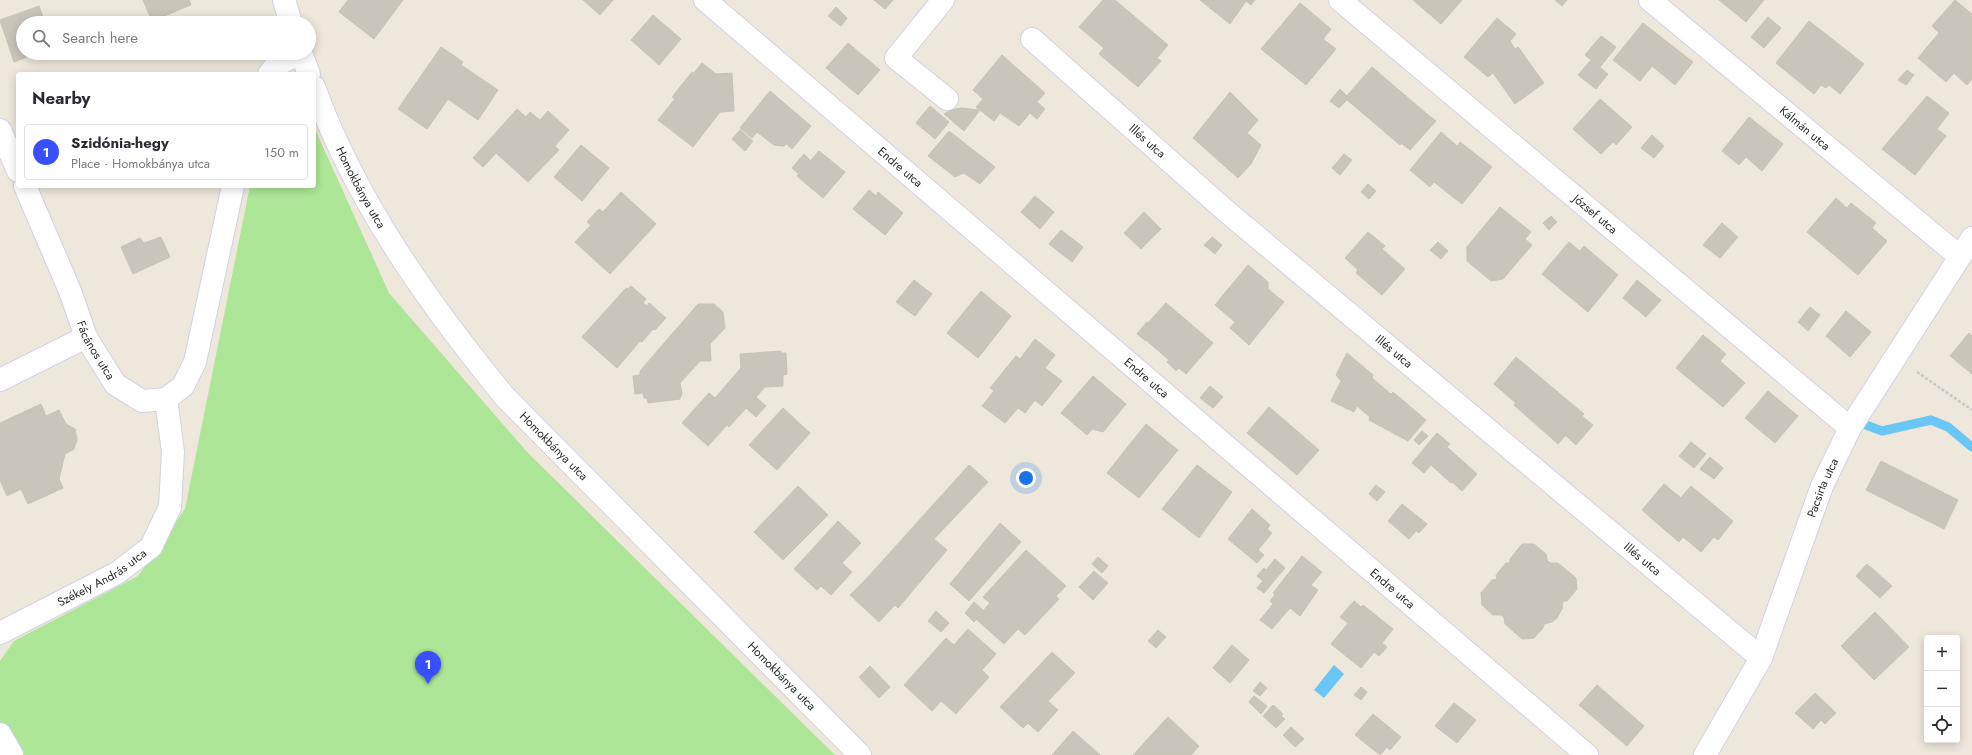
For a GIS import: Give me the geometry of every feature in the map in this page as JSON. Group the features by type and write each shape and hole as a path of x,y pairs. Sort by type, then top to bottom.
{"street":[{"path":"284,0 290,16"},
{"name":"Endre utca","path":"705,0 1587,755"},
{"path":"943,0 896,58 947,99"},
{"name":"József utca","path":"1340,0 1850,428"},
{"name":"Kálmán utca","path":"1650,0 1959,256"},
{"name":"Illés utca","path":"1032,39 1226,212 1761,658"},
{"path":"271,72 276,65 286,60"},
{"path":"304,60 308,72"},
{"name":"Homokbánya utca","path":"316,92 345,162 382,227 424,293 460,343 521,414 860,755"},
{"path":"0,130 16,166"},
{"name":"Fácános utca","path":"26,188 70,290 86,338 115,384 142,401 166,399"},
{"path":"166,399 183,386 195,362 232,188"},
{"name":"Pacsirta utca","path":"1705,755 1761,658 1822,486 1850,428 1959,256 1972,238"},
{"path":"0,380 86,338"},
{"name":"Székely András utca","path":"0,633 117,573 151,547 170,507 173,452 166,399"},
{"path":"0,734 12,755"}],"path":[{"path":"1895,357 1972,410"}],"green space":[{"path":"316,131 389,293 527,452 835,755 14,755 0,730 0,661 14,641 138,576 185,509 250,188 316,188"}],"water":[{"path":"1334,665 1344,674 1324,698 1314,690"}],"building":[{"path":"143,0 189,0 191,5 164,16 150,16"},
{"path":"348,0 403,0 374,39 339,12"},
{"path":"583,0 613,0 600,15"},
{"path":"874,0 893,0 885,9"},
{"path":"1103,0 1115,0 1168,45 1157,58 1161,61 1138,87 1099,54 1104,48 1079,27"},
{"path":"1200,0 1255,0 1251,5 1246,1 1230,24"},
{"path":"1413,0 1462,0 1441,24"},
{"path":"1555,0 1567,0 1562,6"},
{"path":"1719,0 1764,0 1746,22"},
{"path":"1955,0 1972,14 1972,79 1967,85 1954,73 1946,82 1918,58 1939,33 1932,26"},
{"path":"1300,3 1331,29 1323,39 1336,49 1306,85 1261,49"},
{"path":"39,6 43,16 16,16 16,60 19,60 14,62 0,20"},
{"path":"836,7 847,18 841,26 828,16"},
{"path":"653,15 681,39 659,65 631,40"},
{"path":"1768,17 1781,28 1764,48 1751,37"},
{"path":"1497,18 1516,34 1510,41 1515,49 1518,47 1544,83 1515,104 1493,73 1488,77 1464,57"},
{"path":"1809,21 1864,64 1840,94 1829,85 1826,88 1821,85 1814,94 1776,63"},
{"path":"1643,23 1693,62 1675,85 1652,66 1640,81 1613,60"},
{"path":"1601,36 1616,47 1600,67 1585,55"},
{"path":"848,43 880,70 858,95 826,68"},
{"path":"441,47 463,62 461,65 498,90 478,120 448,99 427,129 398,109"},
{"path":"1002,55 1045,93 1037,102 1045,109 1037,119 1030,113 1019,126 1000,113 994,121 976,107 983,99 973,90"},
{"path":"1591,60 1608,74 1596,89 1578,75"},
{"path":"702,63 716,74 732,73 734,111 720,112 693,147 658,120 675,99 672,97 692,72 694,73"},
{"path":"1372,67 1427,114 1400,145 1345,98"},
{"path":"1907,70 1914,75 1906,85 1898,80"},
{"path":"1340,89 1347,96 1345,98 1347,100 1339,108 1330,101"},
{"path":"770,91 811,126 792,149 764,124 752,138 740,128"},
{"path":"1230,92 1258,120 1247,133 1261,145 1251,164 1238,178 1193,138"},
{"path":"1927,96 1949,113 1937,129 1946,136 1915,175 1882,149"},
{"path":"1600,99 1632,127 1616,145 1613,142 1601,154 1573,129"},
{"path":"930,106 949,122 935,139 916,123"},
{"path":"961,108 980,110 964,131 944,114 951,110"},
{"path":"517,109 526,117 530,112 540,120 548,111 569,130 555,146 559,150 528,182 496,153 483,167 473,158"},
{"path":"1427,114 1436,121 1410,150 1401,143"},
{"path":"1749,117 1783,144 1762,171 1746,157 1739,165 1722,151"},
{"path":"764,124 786,144 784,146 774,145 757,132"},
{"path":"740,130 753,141 745,151 732,139"},
{"path":"949,131 995,167 980,184 964,173 955,177 928,156"},
{"path":"1441,132 1457,146 1460,142 1492,167 1462,204 1434,182 1430,187 1410,170"},
{"path":"1652,135 1664,146 1654,158 1641,148"},
{"path":"581,145 609,168 582,201 554,177"},
{"path":"819,151 845,172 823,198 797,176"},
{"path":"804,154 811,161 799,174 792,168"},
{"path":"1344,154 1352,160 1340,175 1332,168"},
{"path":"1368,184 1376,191 1369,199 1361,192"},
{"path":"869,190 876,196 878,192 903,213 885,235 853,209"},
{"path":"621,192 656,224 610,274 575,242 591,225 587,222 599,209 603,212"},
{"path":"1035,196 1054,212 1040,229 1021,212"},
{"path":"1836,198 1847,208 1851,203 1876,223 1872,228 1887,241 1858,275 1807,232"},
{"path":"1500,207 1531,232 1525,239 1532,245 1503,279 1491,281 1467,261 1466,248"},
{"path":"1144,212 1161,229 1141,249 1124,233"},
{"path":"1551,216 1557,222 1549,230 1543,223"},
{"path":"1722,223 1738,237 1720,258 1703,245"},
{"path":"1061,230 1083,247 1072,262 1049,244"},
{"path":"1368,232 1385,246 1382,249 1405,269 1382,295 1356,273 1358,270 1345,258"},
{"path":"161,237 170,257 133,274 121,247 140,238 144,243"},
{"path":"1212,237 1222,245 1215,254 1204,245"},
{"path":"1438,242 1448,251 1441,259 1430,250"},
{"path":"1569,242 1580,251 1584,246 1618,275 1588,312 1542,274"},
{"path":"1248,265 1268,282 1268,289 1284,302 1249,345 1230,328 1235,322 1215,305"},
{"path":"914,280 932,294 915,316 896,302"},
{"path":"1637,280 1661,300 1646,317 1623,298"},
{"path":"631,286 646,299 643,303 647,306 649,303 666,318 655,330 653,329 642,342 640,341 617,368 582,337 626,288 628,289"},
{"path":"981,291 1011,316 978,358 947,333"},
{"path":"1166,303 1213,343 1186,374 1179,368 1176,371 1167,362 1169,360 1146,340 1156,329 1148,323"},
{"path":"698,304 714,304 723,312 725,328 710,344 711,361 700,361 680,383 682,393 680,399 648,403 647,398 644,398 643,393 635,394 633,376 640,375 640,371"},
{"path":"1810,307 1820,315 1808,331 1798,322"},
{"path":"1846,311 1871,332 1850,357 1826,336"},
{"path":"1147,322 1156,329 1146,341 1137,334"},
{"path":"1969,333 1972,336 1972,374 1950,356"},
{"path":"1703,335 1726,354 1720,361 1745,383 1723,407 1676,368"},
{"path":"1035,339 1055,355 1045,368 1062,381 1042,406 1035,400 1025,413 1018,408 1005,423 982,406 994,391 990,388 1016,356 1020,359"},
{"path":"781,351 781,353 786,353 787,374 783,375 783,386 765,387 729,427 727,425 708,446 682,423 709,393 715,398 741,368 740,354"},
{"path":"1347,353 1373,375 1372,378 1391,394 1393,392 1426,420 1408,441 1369,420 1370,417 1357,406 1354,412 1331,401 1341,381 1336,375"},
{"path":"1516,357 1584,414 1558,444 1514,405 1516,403 1494,384"},
{"path":"1093,376 1126,404 1103,432 1092,429 1087,435 1061,413"},
{"path":"1210,386 1223,397 1213,408 1200,398"},
{"path":"1768,391 1798,416 1775,443 1745,418"},
{"path":"756,397 766,406 756,417 746,408"},
{"path":"41,404 46,416 59,410 66,424 75,429 77,440 74,449 65,454 59,479 63,488 28,504 21,489 7,496 0,480 0,423"},
{"path":"1269,407 1319,450 1297,475 1247,433"},
{"path":"783,408 810,433 777,470 749,445"},
{"path":"1582,416 1593,425 1576,445 1565,435"},
{"path":"1146,424 1178,450 1139,498 1107,473"},
{"path":"1422,431 1428,436 1419,445 1414,440"},
{"path":"1437,433 1450,444 1447,447 1467,465 1451,483 1431,465 1424,473 1412,463"},
{"path":"1691,442 1706,454 1694,468 1679,456"},
{"path":"1710,457 1723,468 1714,479 1700,469"},
{"path":"1881,461 1958,500 1944,529 1866,490"},
{"path":"969,465 988,482 934,539 947,550 898,608 895,605 879,622 850,595"},
{"path":"1197,465 1232,492 1199,538 1162,509"},
{"path":"1467,465 1477,474 1462,491 1452,482"},
{"path":"1664,484 1681,498 1658,524 1642,510"},
{"path":"1376,485 1385,492 1377,501 1369,494"},
{"path":"798,486 828,515 783,560 754,532"},
{"path":"1691,486 1733,521 1718,540 1714,537 1701,552 1683,537 1679,542 1658,524"},
{"path":"1402,504 1427,524 1419,533 1416,531 1409,539 1388,521"},
{"path":"1252,509 1270,525 1267,529 1272,533 1258,550 1264,555 1257,563 1228,539"},
{"path":"838,521 861,543 842,563 852,572 831,595 821,586 817,590 794,569"},
{"path":"1000,523 1021,542 969,601 950,584"},
{"path":"1522,544 1534,544 1546,554 1547,560 1550,563 1558,563 1576,578 1577,589 1567,601 1563,601 1562,609 1557,618 1552,622 1544,624 1543,628 1534,638 1522,639 1505,624 1504,617 1501,615 1493,615 1482,605 1481,593 1492,580 1497,579 1496,575 1506,563 1510,563 1510,559"},
{"path":"1026,550 1066,586 1056,596 1059,599 1025,635 1018,629 1004,644 976,619 990,603 983,597"},
{"path":"1302,556 1322,572 1311,585 1318,590 1300,616 1290,608 1272,629 1260,620 1273,604 1270,601 1275,595 1273,593"},
{"path":"1098,557 1108,566 1102,573 1092,564"},
{"path":"1275,559 1285,568 1264,593 1257,588 1263,581 1257,576 1264,568 1266,570"},
{"path":"1867,564 1892,586 1880,598 1856,576"},
{"path":"1094,571 1108,583 1093,600 1079,587"},
{"path":"1354,601 1361,607 1348,623 1340,617"},
{"path":"974,602 984,611 974,622 965,613"},
{"path":"1363,605 1393,629 1382,643 1387,647 1379,656 1374,652 1361,668 1331,644"},
{"path":"936,611 949,623 941,632 928,621"},
{"path":"1875,612 1909,647 1874,680 1841,646"},
{"path":"968,629 996,654 982,670 989,677 956,714 941,701 932,711 904,685 946,638 954,645"},
{"path":"1158,630 1166,637 1156,648 1148,641"},
{"path":"1232,645 1249,660 1230,683 1213,668"},
{"path":"1052,652 1075,673 1048,701 1058,710 1038,732 1028,723 1023,728 1000,707"},
{"path":"870,666 890,687 879,698 859,677"},
{"path":"1260,682 1267,688 1260,696 1253,691"},
{"path":"1597,685 1644,726 1627,746 1579,705"},
{"path":"1361,687 1367,692 1361,700 1354,695"},
{"path":"1815,693 1836,713 1825,724 1821,720 1813,729 1795,713"},
{"path":"1254,696 1267,706 1261,714 1249,702"},
{"path":"1454,703 1476,720 1457,743 1435,726"},
{"path":"1273,705 1283,714 1281,716 1285,719 1276,728 1263,716"},
{"path":"1373,714 1401,737 1390,750 1387,747 1380,755 1355,735"},
{"path":"1168,717 1199,746 1191,755 1133,755"},
{"path":"1291,727 1304,739 1295,747 1283,735"},
{"path":"1073,731 1100,755 1052,755"}],"waterway":[{"path":"1866,425 1882,431 1931,420 1948,427 1972,447"}],"place":[{"name":"Szidónia-hegy","path":"428,684"}]}
